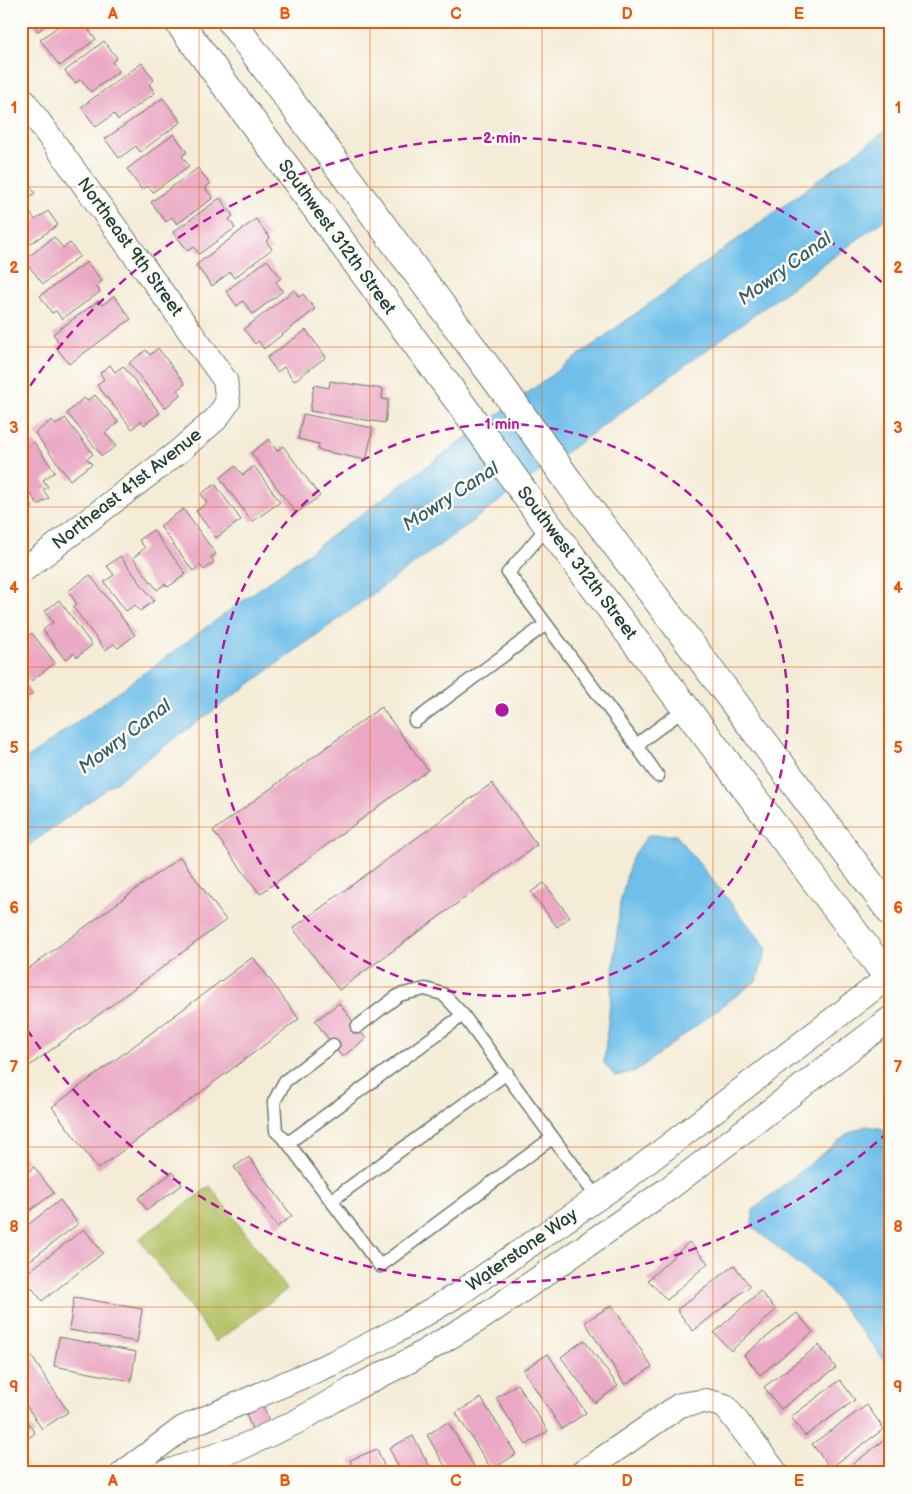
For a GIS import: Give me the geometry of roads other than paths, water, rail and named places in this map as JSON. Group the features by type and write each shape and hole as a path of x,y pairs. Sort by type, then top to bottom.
{"main road":[{"name":"Southwest 312th Street","path":"178,21 472,419 542,517 890,978"},
{"path":"231,21 506,393 569,482 891,912"}],"street":[{"name":"Northeast 9th Street","path":"21,97 225,380 228,402"},
{"name":"Northeast 41st Avenue","path":"21,572 178,452 216,419 228,402"},
{"name":"Waterstone Way","path":"122,1473 184,1428 333,1363 396,1331 456,1295 628,1177 890,978"},
{"name":"Waterstone Way","path":"164,1473 242,1448 296,1422 353,1389 409,1361 483,1317 668,1190 891,1018"},
{"path":"591,1470 680,1405 706,1401 726,1406 772,1471"}],"lane":[{"path":"542,517 508,573 658,776"},
{"path":"414,721 546,624"},
{"path":"636,745 686,708"},
{"path":"357,1027 399,995 425,989 443,994 463,1015 598,1198"},
{"path":"288,1143 463,1015"},
{"path":"333,1045 285,1081 274,1102 276,1131 288,1143 332,1200 380,1266 552,1138"},
{"path":"332,1200 507,1073"}],"water":[{"name":"Mowry Canal","path":"891,127 891,215 21,851 21,763"},
{"path":"648,835 676,835 767,948 757,980 636,1071 615,1076 604,1063 620,903 631,859"},
{"path":"866,1126 891,1130 891,1369 825,1285 752,1227 753,1210 847,1134"}]}
